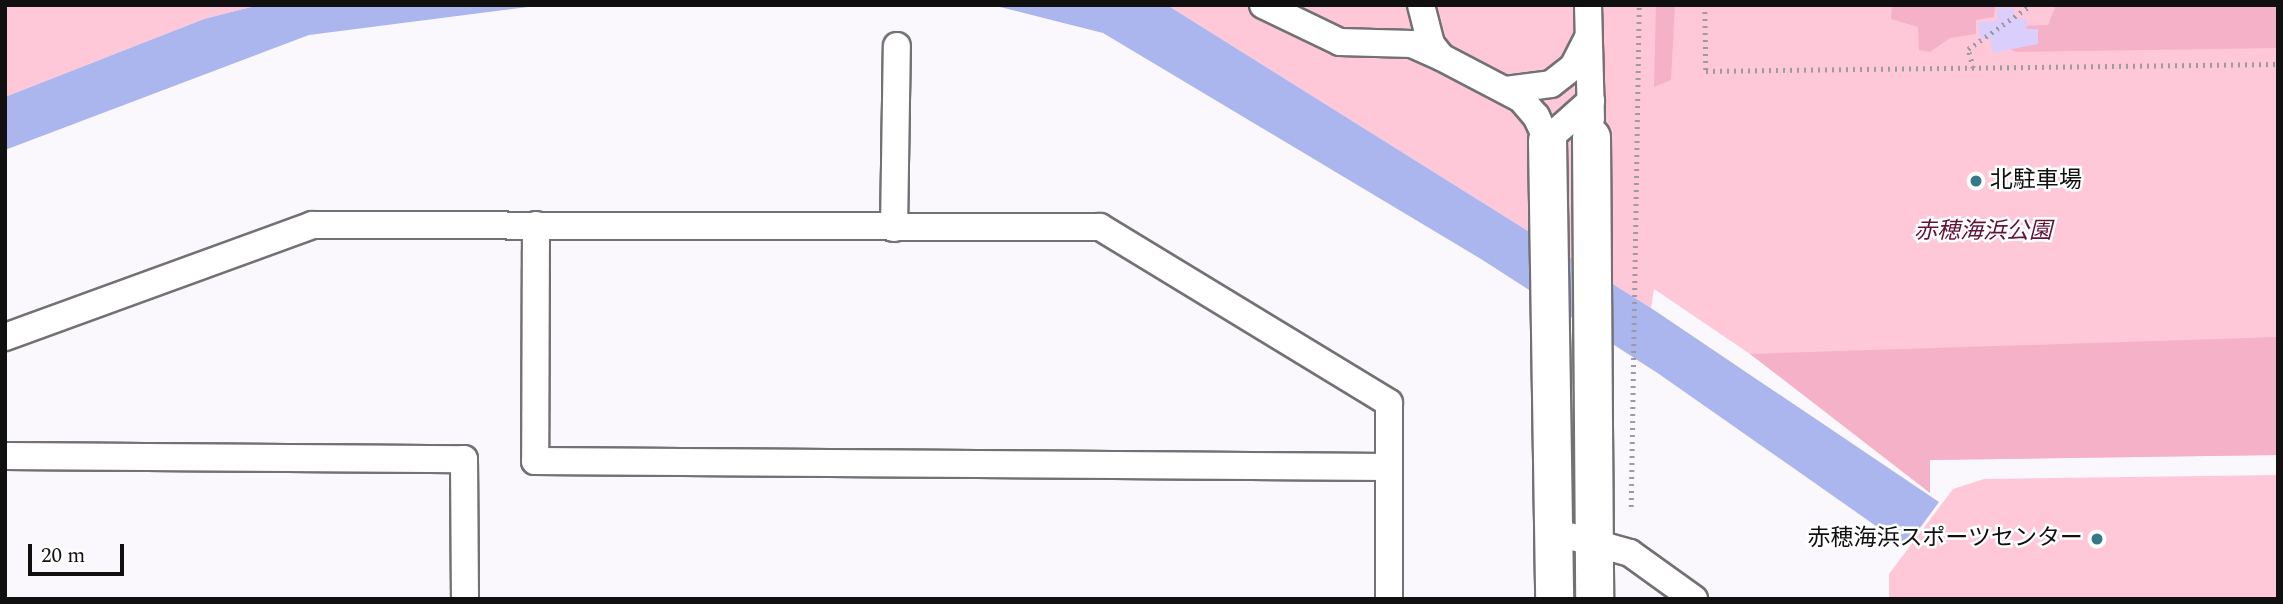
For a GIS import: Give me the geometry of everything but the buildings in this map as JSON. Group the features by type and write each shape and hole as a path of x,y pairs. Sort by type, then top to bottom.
{"street":[{"path":"1263,5 1340,42 1412,44 1506,90 1536,116 1547,140 1554,599"},
{"path":"1421,5 1431,44 1441,57"},
{"path":"1588,5 1594,599"},
{"path":"1506,90 1544,87 1562,77 1573,66 1590,33"},
{"path":"894,228 897,46"},
{"path":"1547,140 1591,101"},
{"path":"5,337 312,225 894,228 1100,226 1389,403 1389,599"},
{"path":"536,225 535,461 1387,467"},
{"path":"5,456 464,460 465,599"},
{"path":"1555,532 1595,541 1630,553 1694,599"}],"path":[{"path":"1630,553 1639,5"},
{"path":"1705,5 1706,71 2278,64"},
{"path":"1973,68 1968,50 2031,5"},
{"path":"2045,5 2052,5"}],"green space":[{"path":"5,5 259,5 204,19 5,97"},
{"name":"赤穂海浜公園","path":"1167,5 2278,5 2278,455 1929,460 1756,358 1654,289 1651,308"},
{"name":"赤穂海浜スポーツセンター","path":"2278,475 2278,599 1889,599 1889,574 1953,489 1984,479"}],"shaded area":[{"path":"1656,5 1675,5 1671,80 1654,87"},
{"path":"1892,5 2001,5 1995,7 1994,17 1976,20 1976,34 1950,38 1930,52 1919,50 1918,27 1891,19"},
{"path":"2056,5 2278,5 2278,48 2016,52 2007,48 2018,26 2048,25"},
{"path":"2278,337 2278,455 1930,460 1930,493 1750,354"}],"water":[{"path":"259,5 544,5 309,35 5,150 5,97 204,19"},
{"path":"992,5 1167,5 1651,308 1939,502 1906,547 1659,374 1481,259 1103,33"}],"place":[{"name":"北駐車場","path":"1976,181"},
{"name":"赤穂海浜スポーツセンター","path":"2097,539"}]}
